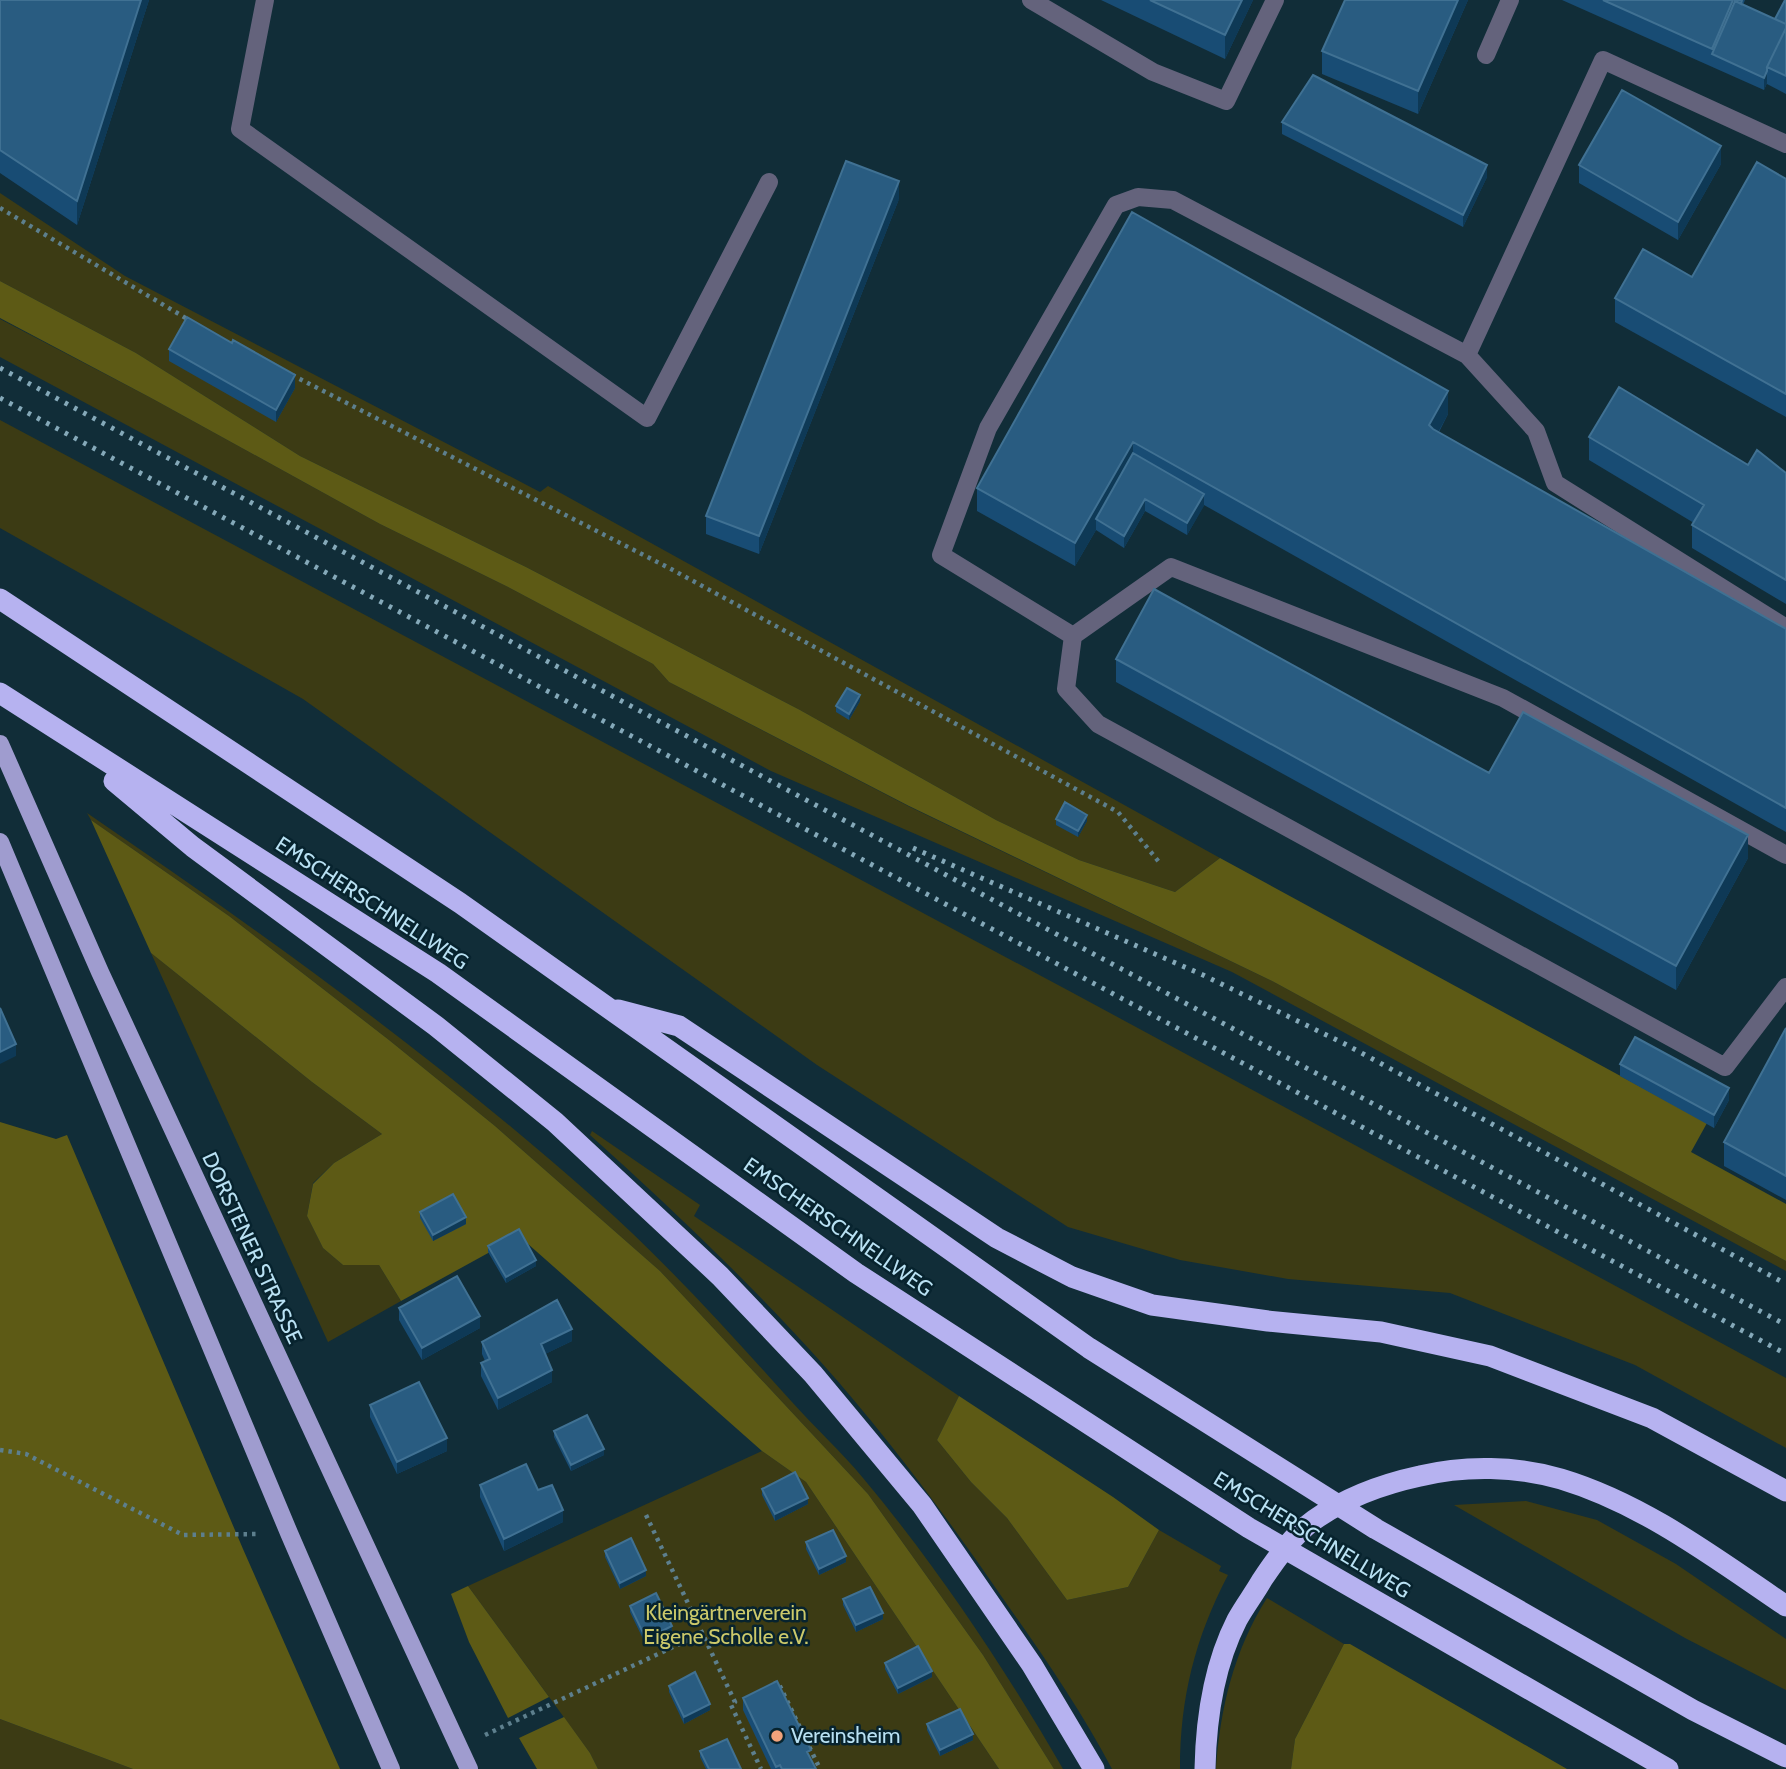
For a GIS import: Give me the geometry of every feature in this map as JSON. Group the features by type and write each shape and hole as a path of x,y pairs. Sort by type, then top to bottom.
{"highway":[{"path":"0,599 460,903 1089,1348 1376,1529 1693,1710 1786,1757"},
{"name":"EMSCHERSCHNELLWEG","path":"0,693 438,973 856,1273 1249,1528 1668,1769"},
{"path":"48,726 193,847 436,1026 555,1122 720,1276 813,1374 922,1505 1032,1665 1094,1769"},
{"path":"604,1006 679,1026 997,1238 1072,1277 1152,1305 1268,1321 1381,1332 1490,1356 1652,1418 1786,1491"},
{"path":"1205,1769 1205,1733 1218,1672 1236,1622 1275,1559 1311,1522 1343,1502 1395,1482 1448,1469 1511,1470 1560,1479 1606,1496 1661,1523 1786,1606"}],"main road":[{"name":"DORSTENER STRASSE","path":"0,744 100,972 469,1769"},
{"path":"0,842 289,1533 391,1769"}],"lane":[{"path":"265,0 240,129 647,418 769,182"},
{"path":"1031,0 1153,72 1226,101 1275,0"},
{"path":"1486,55 1510,0"},
{"path":"1467,355 1603,60 1786,144"},
{"path":"1073,636 941,555 988,428 1116,205 1138,197 1173,200 1467,355 1536,431 1555,484 1786,628"},
{"path":"1785,992 1725,1067 1098,724 1066,689 1073,636 1171,567 1503,698 1786,855"}],"path":[{"path":"0,208 199,326"},
{"path":"285,371 671,569 1118,812 1159,862"},
{"path":"0,1450 26,1454 183,1535 289,1533"},
{"path":"646,1515 736,1702"},
{"path":"459,1747 703,1633"},
{"path":"767,1687 778,1682 820,1769"},
{"path":"746,1697 731,1705 761,1769"}],"green space":[{"path":"0,193 125,276 540,492 548,486 1220,858 1175,892 1079,860 996,820 800,710 526,567 300,456 136,353 0,281"},
{"path":"0,319 153,399 380,524 506,586 653,664 669,682 910,807 1274,982 1786,1261 1786,1271 1232,972 771,771 0,357"},
{"path":"0,420 1073,993 1786,1378 1786,1448 1635,1365 1450,1293 1288,1279 1180,1260 1068,1227 817,1065 303,699 0,528"},
{"path":"87,813 283,950 410,1046 534,1146 646,1247 846,1458 891,1512 969,1619 1018,1693 1063,1769 1054,1769 983,1655 868,1494 660,1271 495,1126 389,1040 229,916 91,820"},
{"path":"151,953 312,1082 382,1134 334,1163 313,1183 307,1216 323,1248 343,1265 379,1265 401,1301 328,1342"},
{"path":"592,1131 700,1205 694,1216 959,1396 937,1440 971,1482 1007,1518 1067,1600 1128,1587 1159,1530 1221,1566 1219,1571 1228,1575 1198,1645 1186,1693 1180,1769 1112,1769 1033,1641 938,1508 869,1418 765,1302 679,1217 590,1135"},
{"name":"Kleingärtnerverein Eigene Scholle e.V.","path":"762,1451 806,1482 999,1769 598,1769 590,1753 468,1586"},
{"path":"1526,1501 1597,1520 1676,1564 1786,1639 1786,1690 1685,1638 1454,1505"},
{"path":"1267,1598 1344,1644 1295,1739 1291,1769 1216,1769 1225,1702 1237,1659"},
{"path":"0,1719 133,1769 0,1769"}],"shaded area":[{"path":"0,281 136,353 300,456 526,567 800,710 996,820 1079,860 1175,892 1220,858 1707,1123 1691,1152 1786,1204 1786,1261 1274,982 909,806 669,682 653,664 506,586 380,524 0,318"},
{"path":"91,820 229,916 389,1040 495,1126 660,1271 868,1494 983,1655 1054,1769 999,1769 806,1482 762,1451 519,1236 401,1301 379,1265 343,1265 323,1248 307,1216 313,1184 334,1163 382,1134 312,1082 151,953"},
{"path":"0,1122 56,1139 67,1135 340,1769 133,1769 0,1719"},
{"path":"959,1396 1159,1530 1128,1587 1067,1600 1007,1518 971,1482 937,1440"},
{"path":"468,1586 549,1697 508,1718 469,1642 451,1594"},
{"path":"1344,1644 1350,1644 1567,1769 1291,1769 1295,1739"},
{"path":"564,1717 598,1769 537,1769 519,1738"}],"building":[{"path":"0,0 141,0 77,201 0,150"},
{"path":"1150,0 1242,0 1225,35"},
{"path":"1345,0 1458,0 1418,91 1322,51"},
{"path":"1603,0 1733,0 1712,49"},
{"path":"1786,0 1786,24 1775,19"},
{"path":"1735,1 1786,24 1764,78 1712,54"},
{"path":"1786,28 1786,76 1767,67"},
{"path":"1313,75 1487,165 1463,215 1282,122"},
{"path":"1622,90 1721,146 1678,222 1579,165"},
{"path":"846,161 899,181 759,536 706,516"},
{"path":"1757,162 1786,179 1786,394 1615,298 1643,249 1692,277"},
{"path":"1132,212 1448,391 1429,425 1433,429 1786,629 1786,808 1133,442 1075,543 977,488"},
{"path":"187,317 295,375 276,410 169,349"},
{"path":"1619,387 1748,465 1757,450 1786,473 1786,580 1692,525 1704,505 1589,437"},
{"path":"1133,453 1204,494 1187,523 1145,499 1124,536 1096,519"},
{"path":"1154,589 1489,773 1523,712 1748,835 1676,966 1116,659"},
{"path":"847,688 860,695 849,714 836,706"},
{"path":"1065,802 1087,815 1078,831 1056,819"},
{"path":"0,1008 16,1044 0,1052"},
{"path":"1786,1028 1786,1176 1724,1142"},
{"path":"1635,1037 1729,1088 1714,1115 1620,1064"},
{"path":"453,1194 466,1217 433,1235 420,1212"},
{"path":"519,1229 536,1260 506,1277 488,1246"},
{"path":"457,1276 480,1316 422,1348 399,1308"},
{"path":"557,1300 572,1329 541,1344 552,1370 498,1398 481,1363 490,1359 482,1342"},
{"path":"419,1382 447,1438 397,1462 370,1405"},
{"path":"587,1415 604,1449 571,1465 554,1431"},
{"path":"526,1464 538,1490 552,1485 563,1510 504,1539 480,1485"},
{"path":"795,1472 808,1498 775,1514 762,1489"},
{"path":"833,1530 846,1556 819,1569 806,1542"},
{"path":"631,1538 646,1570 620,1583 605,1551"},
{"path":"870,1587 883,1613 856,1625 843,1599"},
{"path":"656,1593 672,1626 646,1639 630,1606"},
{"path":"918,1646 932,1671 898,1688 885,1663"},
{"path":"695,1672 710,1704 684,1717 669,1686"},
{"name":"Vereinsheim","path":"777,1681 811,1750 807,1752 816,1769 782,1769 780,1765 776,1767 743,1698"},
{"path":"960,1709 973,1734 940,1750 927,1724"},
{"path":"727,1739 741,1769 709,1769 700,1751"}],"railway":[{"path":"0,368 1786,1325"},
{"path":"0,398 1786,1354"},
{"path":"913,848 1203,975 1345,1044 1786,1284"}],"place":[{"name":"Vereinsheim","path":"777,1736"}]}
